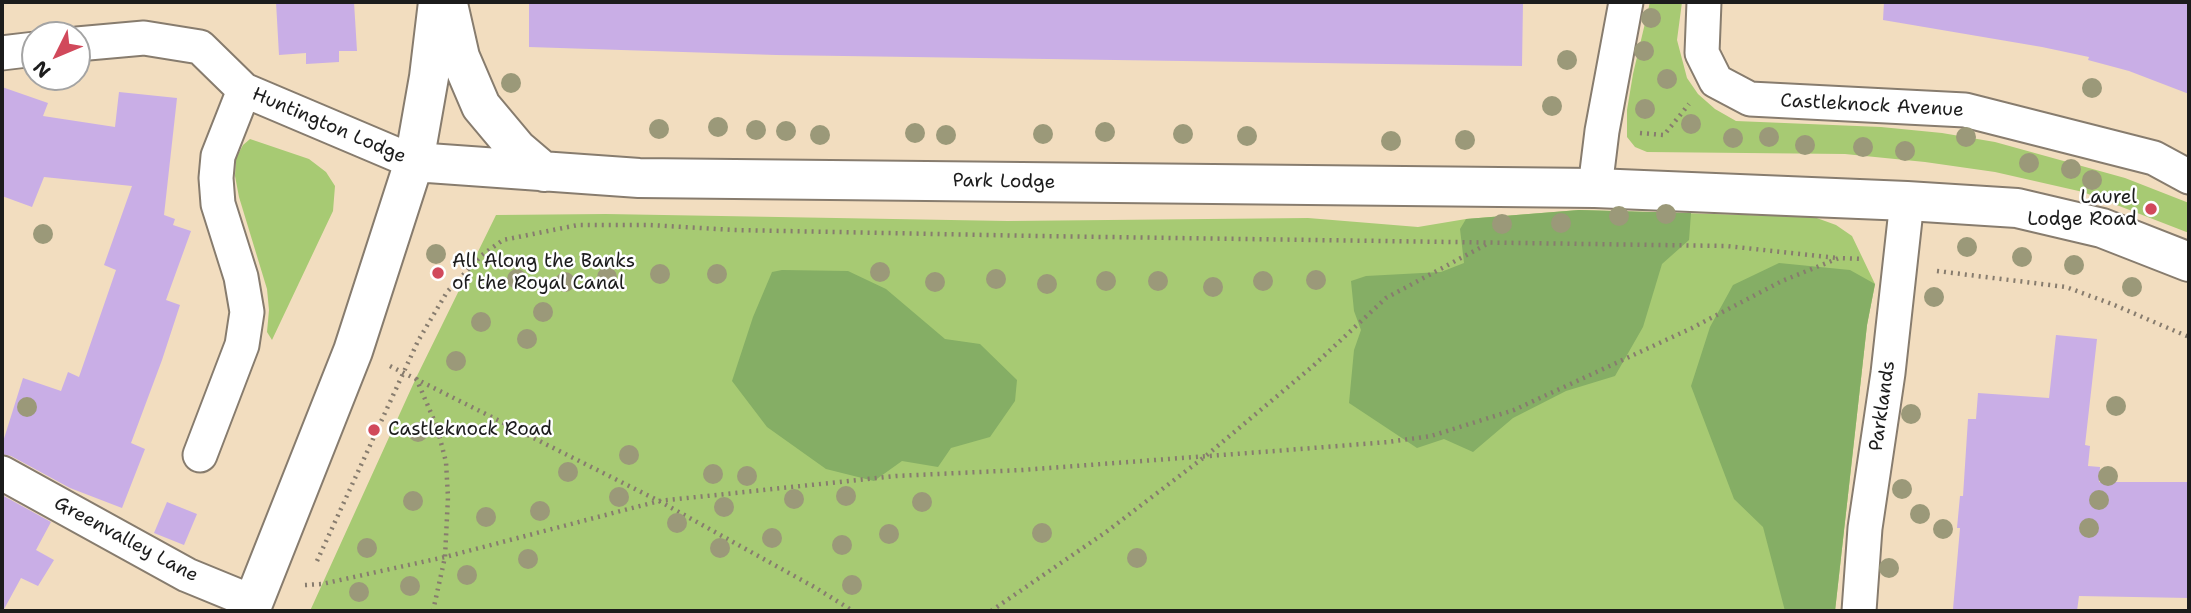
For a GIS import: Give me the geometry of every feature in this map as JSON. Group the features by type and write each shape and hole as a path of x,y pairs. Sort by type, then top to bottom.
{"street":[{"path":"254,601 354,351 414,162 439,2"},
{"path":"447,2 460,57 481,106 517,149 544,172"},
{"path":"1626,2 1602,131 1595,188 2017,208 2102,228 2189,262"},
{"path":"1704,2 1702,53 1716,81"},
{"name":"Huntington Lodge","path":"91,43 144,38 200,47 244,90 414,162"},
{"path":"2,53 21,51"},
{"name":"Castleknock Avenue","path":"1716,81 1750,99 1965,110 2154,158 2189,177"},
{"name":"Huntington Lodge","path":"201,455 242,345 247,312 241,277 218,204 216,178 218,156 244,90"},
{"name":"Park Lodge","path":"414,162 639,178 1595,188"},
{"name":"Parklands","path":"1859,611 1865,528 1888,373 1907,201"},
{"name":"Greenvalley Lane","path":"2,473 187,575 254,601"}],"path":[{"path":"1602,131 1664,135 1698,94 1716,81"},
{"path":"302,594 418,341 447,292 482,256 503,240 578,225 833,232 1727,246 1864,259 1899,267 2066,287 2189,337"},
{"path":"991,611 1106,531 1207,455 1313,366 1386,298 1490,243"},
{"path":"254,601 306,585 322,584 445,557 659,500 896,476 1275,452 1430,436 1514,410 1692,328 1782,281 1839,258"},
{"path":"354,351 404,372 659,500 853,611"},
{"path":"416,378 437,427 446,462 448,497 445,557 433,611"}],"green space":[{"path":"1650,2 1682,2 1677,40 1687,78 1698,94 1715,109 1736,121 1881,127 1995,142 2125,178 2189,203 2189,233 2083,192 1995,172 1845,154 1647,152 1635,147 1627,137 1627,110"},
{"path":"250,139 309,159 326,172 335,186 333,211 272,340 267,332 267,289 235,176 236,158"},
{"path":"1579,210 1814,217 1836,225 1852,236 1875,284 1867,325 1835,611 310,611 416,378 496,215 606,214 1008,221 1308,218 1418,227 1466,219"},
{"path":"1579,210 1691,213 1689,240 1662,264 1643,327 1615,376 1566,391 1513,418 1473,452 1444,439 1417,448 1349,403 1354,350 1361,330 1354,311 1351,281 1366,276 1441,272 1464,263 1460,229 1466,219"},
{"path":"1779,263 1850,270 1875,284 1867,325 1835,611 1785,611 1763,527 1734,499 1691,386 1710,327 1733,285"},
{"path":"848,271 886,289 945,339 980,344 1017,380 1015,401 990,437 951,448 938,467 902,461 874,481 826,469 767,427 732,381 753,317 772,272"}],"building":[{"path":"276,2 354,2 357,51 339,51 339,62 306,64 306,53 279,55"},
{"path":"529,2 1523,2 1522,66 776,55 529,47"},
{"path":"1884,2 2189,2 2189,94 2129,71 2088,60 2089,57 1883,20"},
{"path":"2,87 48,103 43,116 115,127 119,92 177,98 164,215 175,219 173,225 191,231 166,300 180,305 131,443 145,449 122,508 70,488 11,456 2,454 2,445 23,378 61,391 68,372 79,377 116,270 104,265 132,186 44,177 32,207 2,196"},
{"path":"2056,335 2097,339 2085,445 2090,446 2088,466 2100,467 2099,482 2189,482 2189,598 2079,596 2077,611 1953,609 1960,528 1957,528 1960,496 1963,496 1968,419 1976,419 1978,393 2049,398"},
{"path":"2,495 51,522 36,550 54,560 38,586 21,578 3,611"},
{"path":"167,502 197,514 184,545 154,533"}],"place":[{"name":"Laurel Lodge Road","path":"2151,209"},
{"name":"All Along the Banks of the Royal Canal","path":"438,273"},
{"name":"Castleknock Road","path":"374,430"}]}
